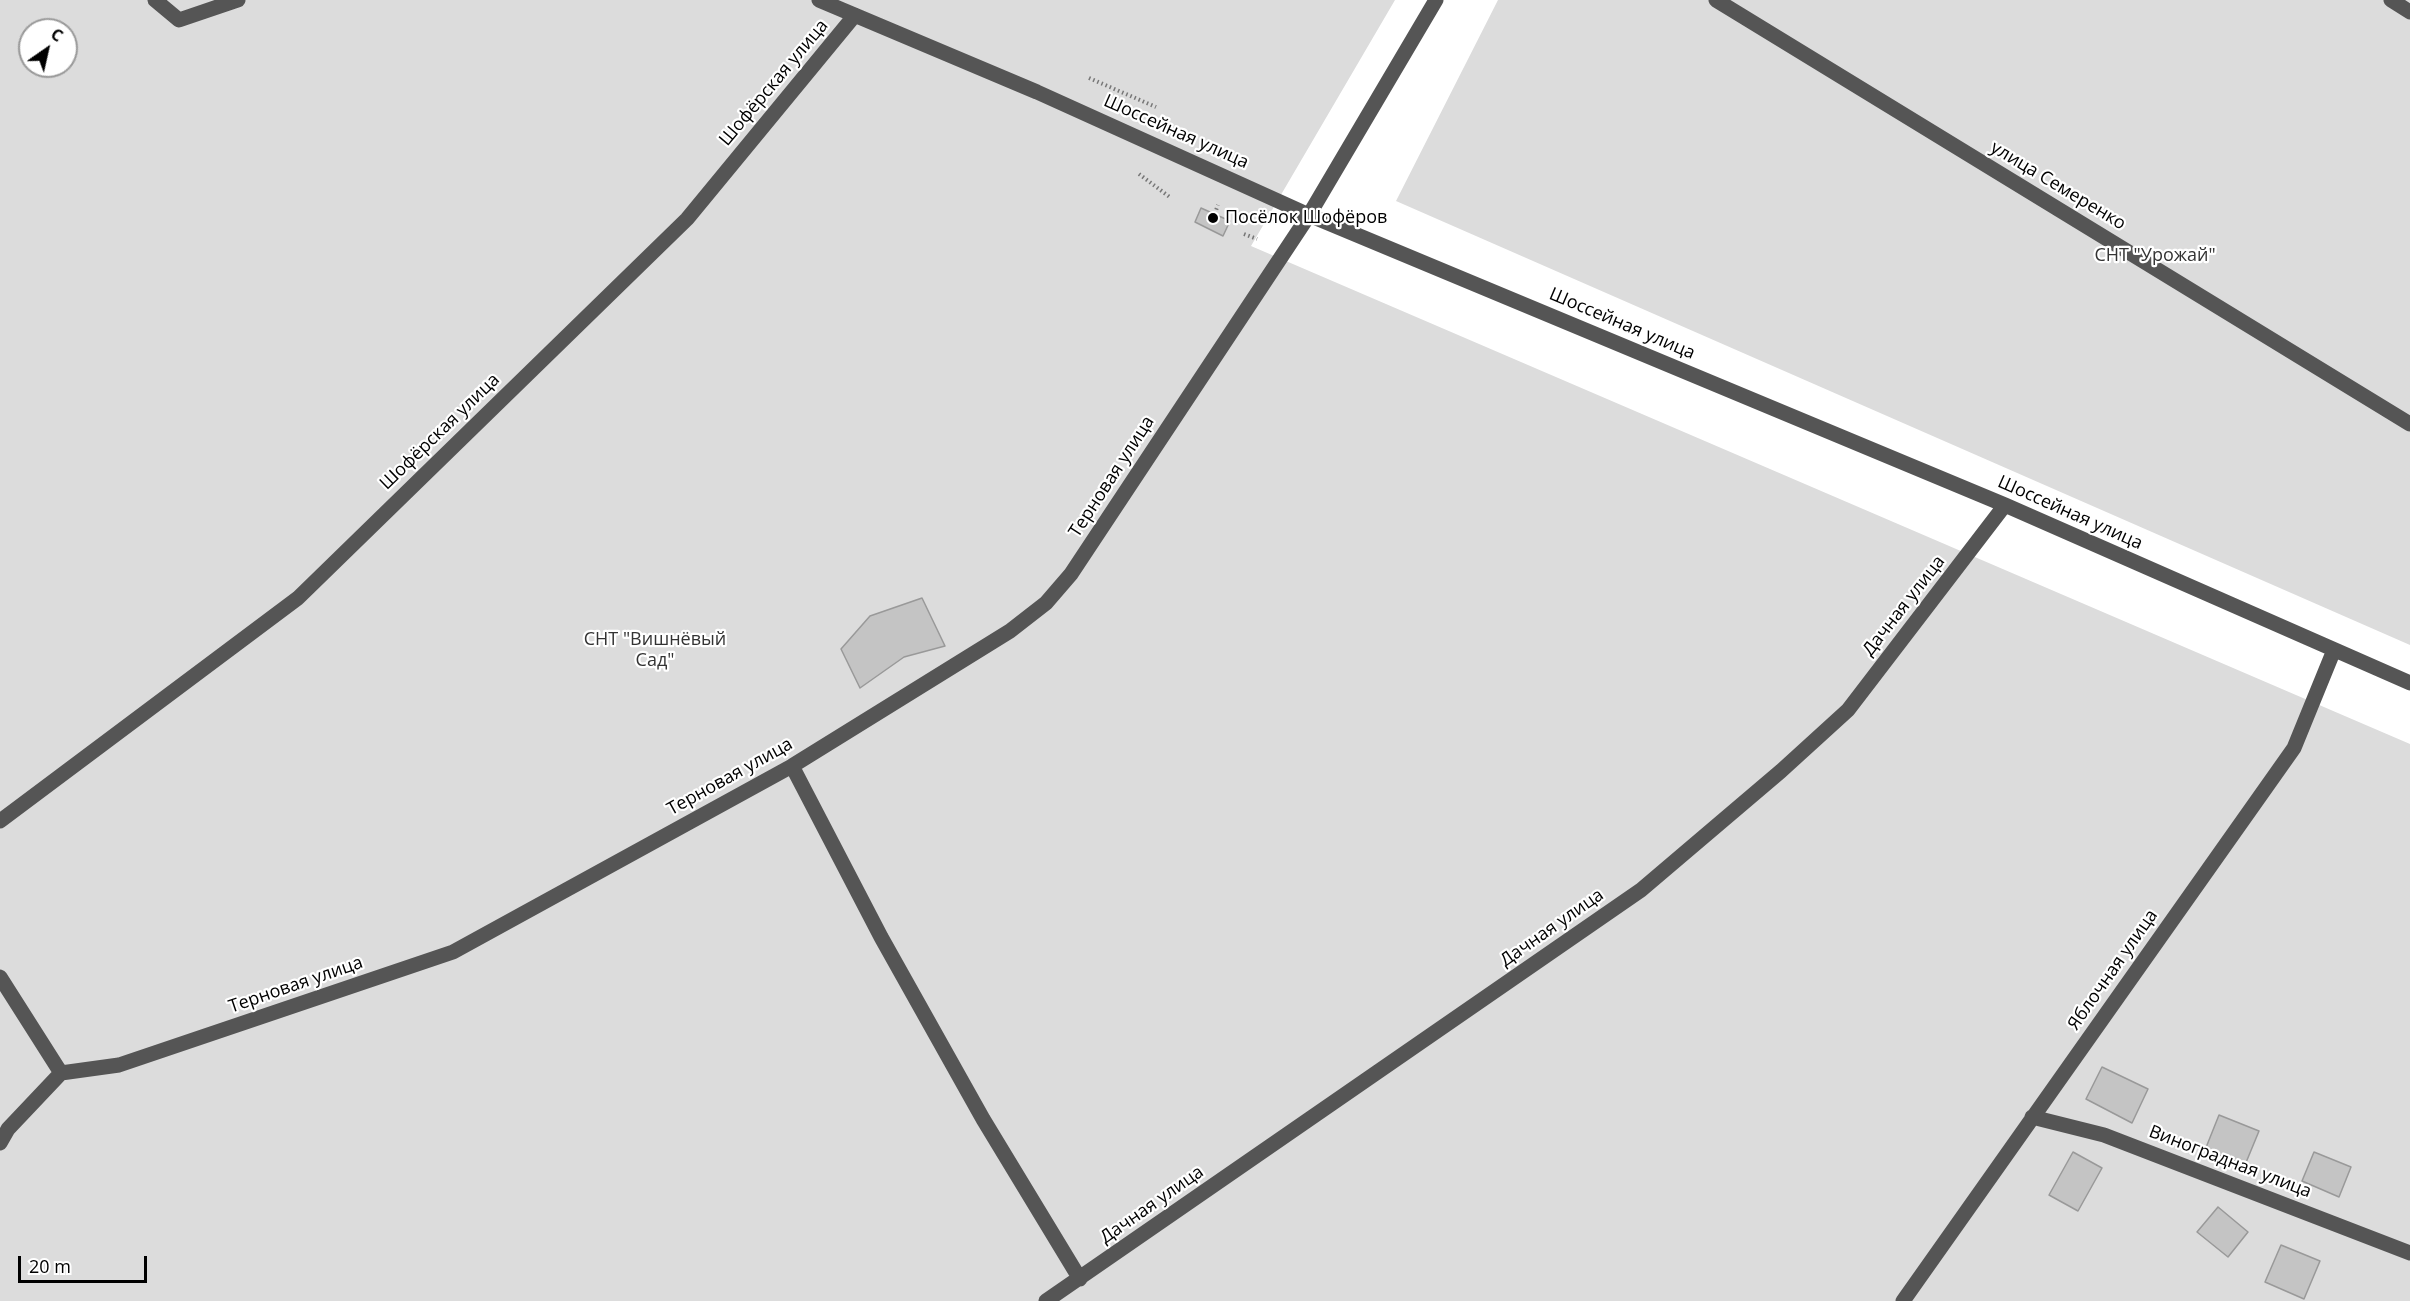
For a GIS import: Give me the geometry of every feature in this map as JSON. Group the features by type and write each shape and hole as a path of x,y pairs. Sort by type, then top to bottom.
{"street":[{"path":"155,0 179,20 238,0"},
{"name":"Шоссейная улица","path":"819,0 1101,120 1309,214 2005,505 2410,683"},
{"name":"Терновая улица","path":"62,1073 119,1065 453,952 792,766 1010,632 1046,603 1071,574 1309,214 1436,0"},
{"name":"улица Семеренко","path":"1716,0 2410,424"},
{"path":"2391,0 2410,12"},
{"name":"Шофёрская улица","path":"0,821 298,598 687,219 855,15"},
{"name":"Дачная улица","path":"1046,1301 1641,890 1781,771 1848,710 2005,505"},
{"name":"Яблочная улица","path":"1903,1301 2294,748 2334,651"},
{"path":"792,766 881,938 966,1089 1080,1279"},
{"path":"0,977 62,1073 8,1129 0,1143"},
{"name":"Виноградная улица","path":"2032,1117 2103,1135 2410,1253"}],"path":[{"path":"1089,78 1155,107"},
{"path":"1131,168 1171,198"}],"green space":[{"name":"СНТ \"Вишнёвый Сад\"","path":"0,0 1395,0 1251,246 2410,744 2410,1301 0,1301"},
{"name":"СНТ \"Урожай\"","path":"1498,0 2410,0 2410,645 1396,201"}],"building":[{"path":"1201,208 1230,221 1223,236 1195,222"},
{"path":"922,598 945,646 904,657 860,688 841,649 870,616"},
{"path":"2102,1067 2148,1089 2132,1123 2086,1099"},
{"path":"2219,1115 2259,1131 2245,1165 2205,1150"},
{"path":"2073,1152 2102,1168 2078,1211 2049,1195"},
{"path":"2314,1152 2351,1167 2339,1197 2302,1181"},
{"path":"2218,1207 2248,1232 2228,1257 2197,1232"},
{"path":"2281,1245 2320,1261 2304,1299 2265,1282"}],"place":[{"name":"Посёлок Шофёров","path":"1213,218"}]}
